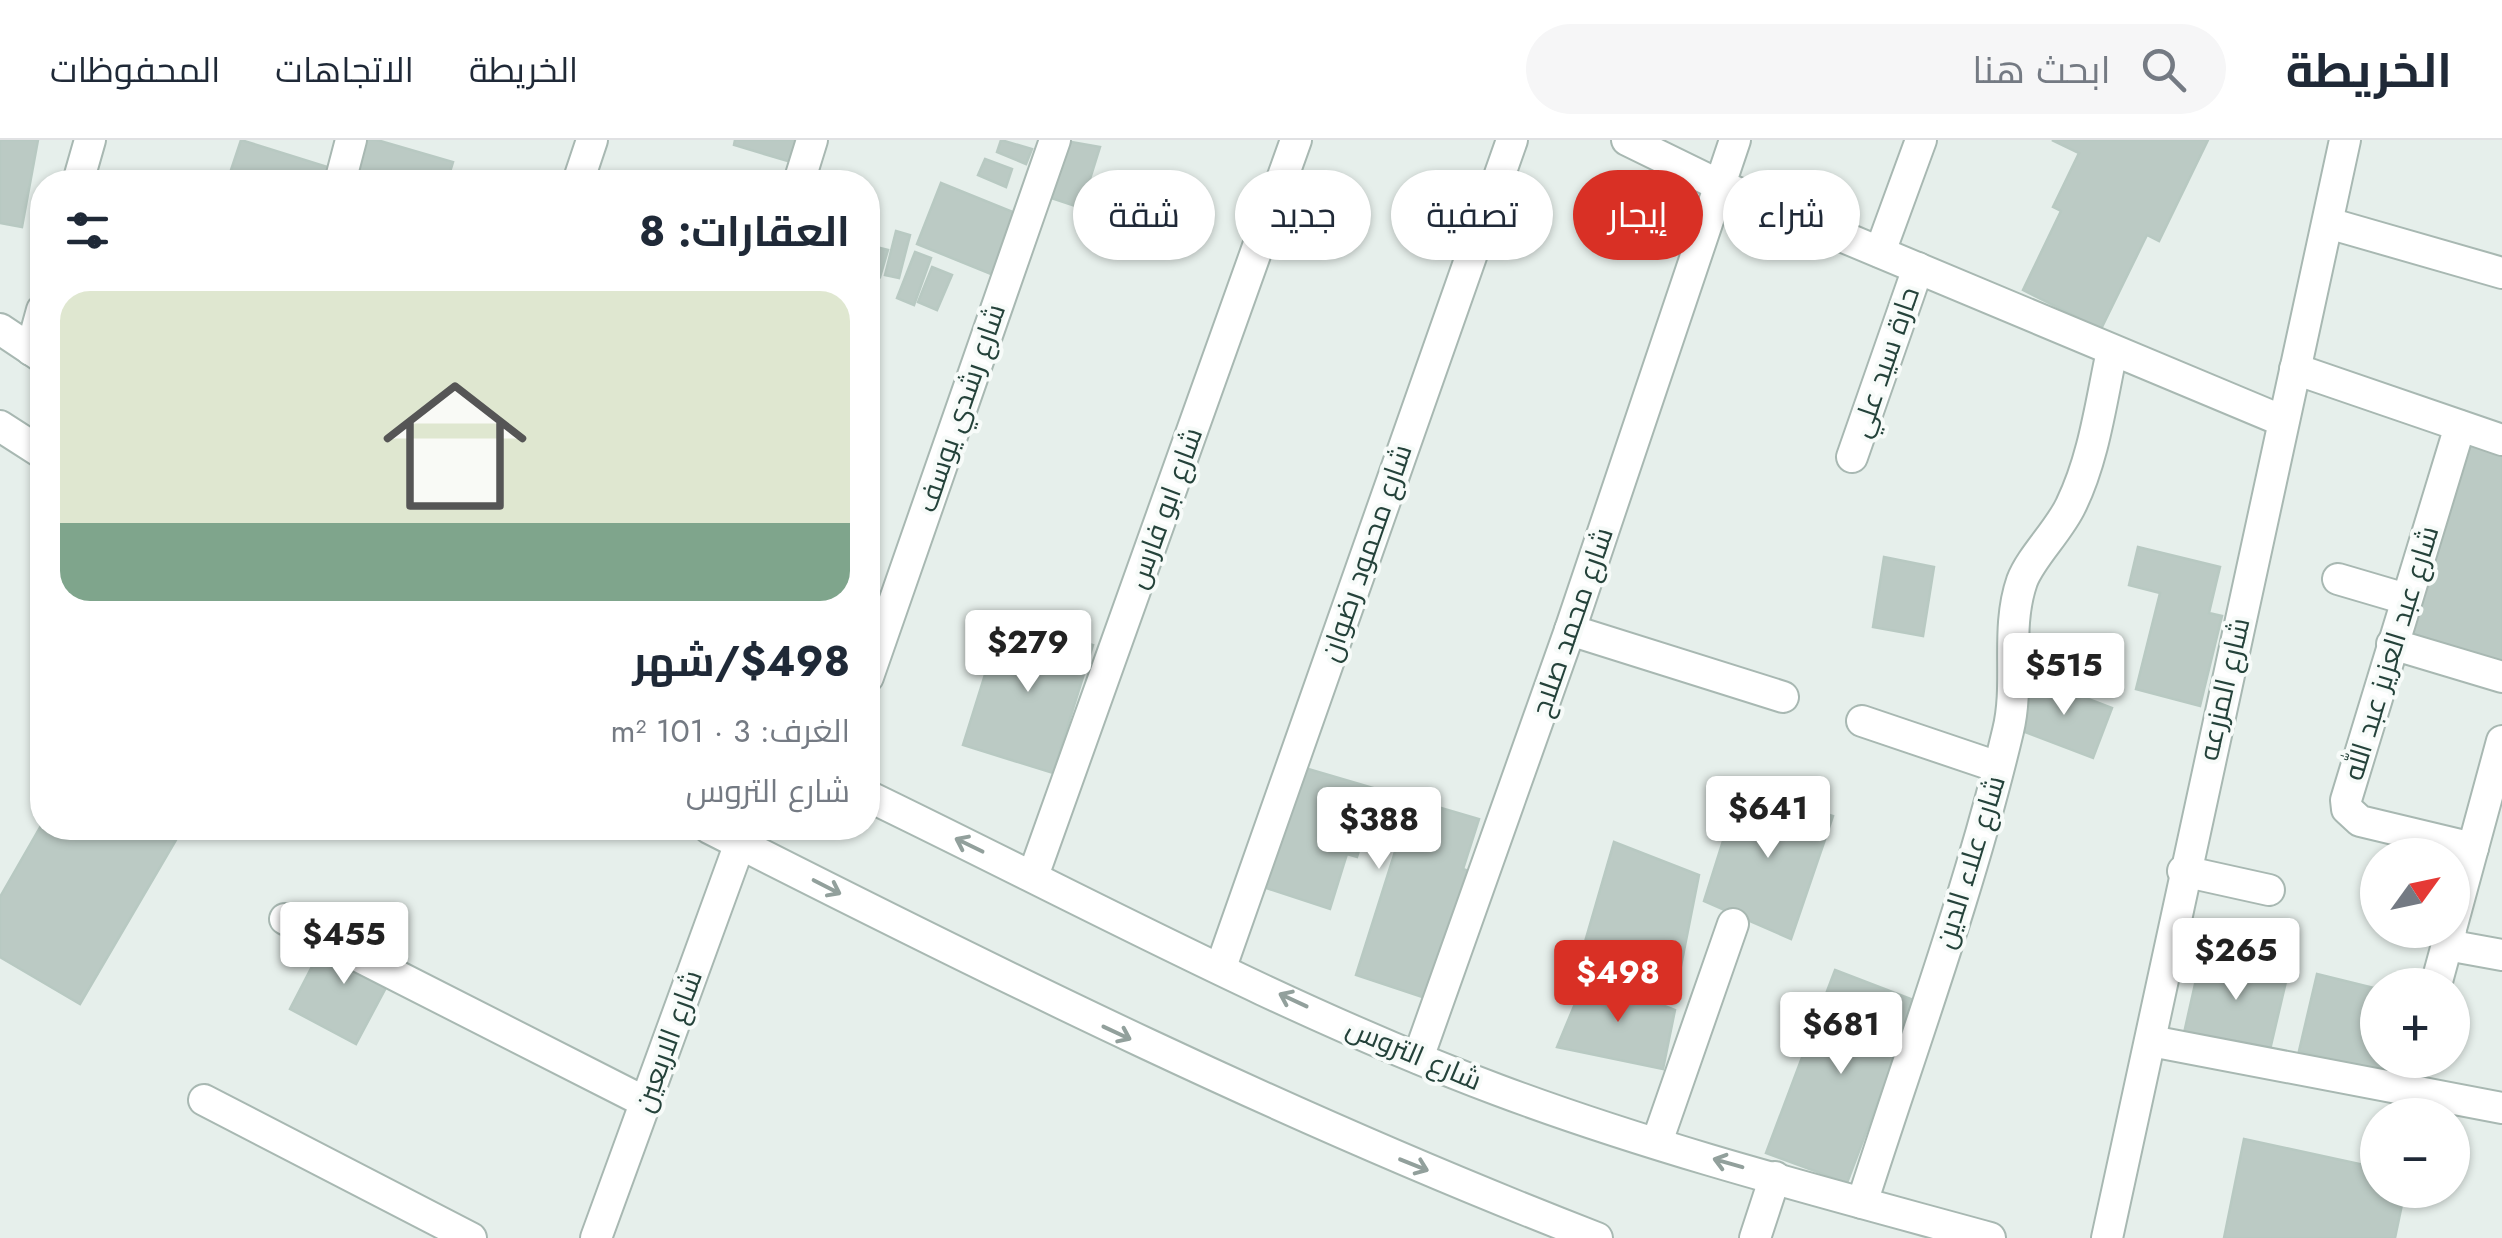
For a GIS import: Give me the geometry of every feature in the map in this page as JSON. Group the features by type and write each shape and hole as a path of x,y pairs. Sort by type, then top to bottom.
{"street":[{"path":"81,170 90,140"},
{"path":"343,170 352,140"},
{"path":"582,170 592,140"},
{"path":"803,170 812,140"},
{"name":"شارع رشدي يوسف","path":"880,643 1055,140"},
{"name":"شارع ابو فارس","path":"1034,876 1296,140"},
{"name":"شارع محمود رضوان","path":"1220,967 1512,140"},
{"path":"1627,140 1719,185 2283,421"},
{"name":"شارع محمد صلاح","path":"1418,1058 1570,630 1735,140"},
{"path":"1880,252 1921,140"},
{"name":"شارع المزرعه","path":"2106,1238 2345,140"},
{"path":"2328,223 2502,273"},
{"name":"حارة سيد علي","path":"1852,457 1918,268"},
{"path":"0,329 30,349"},
{"name":"شارع علاء الدين","path":"1862,1203 1998,767 2016,678 2014,610 2023,577 2051,542 2072,504 2087,462 2112,352"},
{"path":"2295,369 2502,440"},
{"path":"0,426 30,445"},
{"name":"شارع عبد العزيز عبد الله","path":"2460,426 2346,800 2347,809 2360,821 2473,848"},
{"path":"2338,579 2406,599"},
{"path":"1570,630 1783,697"},
{"path":"2392,644 2502,677"},
{"path":"1862,721 1998,767"},
{"path":"2470,859 2502,741"},
{"name":"شارع التروس","path":"880,802 1220,967 1497,1090 1658,1142 1990,1238"},
{"path":"734,840 1196,1070 1360,1143 1597,1238"},
{"name":"شارع الاربعين","path":"596,1238 740,843"},
{"path":"2183,871 2269,890"},
{"path":"285,919 646,1102"},
{"path":"1658,1142 1732,924"},
{"path":"2470,941 2502,955"},
{"path":"2151,1042 2502,1108"},
{"path":"204,1100 471,1238"},
{"path":"1755,1238 1775,1177"}],"building":[{"path":"0,140 38,140 22,227 0,223"},
{"path":"241,140 334,169 334,170 231,170"},
{"path":"362,140 377,140 453,162 451,170 353,170"},
{"path":"735,140 824,140 818,170 734,145"},
{"path":"1001,140 1032,149 1026,164 997,152"},
{"path":"1060,140 1100,147 1093,170 1073,170 1073,205 1042,195"},
{"path":"2052,140 2208,140 2159,241 2147,235 2101,329 2023,290 2061,211 2053,207 2079,153"},
{"path":"985,159 1012,169 1006,187 978,175"},
{"path":"941,183 1030,219 1006,280 917,244"},
{"path":"896,231 910,235 899,278 885,275"},
{"path":"880,248 888,250 880,277"},
{"path":"915,252 931,258 914,305 897,298"},
{"path":"932,267 952,275 937,310 918,302"},
{"path":"2463,438 2502,450 2502,662 2404,632"},
{"path":"2138,547 2220,567 2209,613 2222,616 2200,706 2136,689 2160,593 2129,585"},
{"path":"1884,557 1934,567 1923,636 1873,627"},
{"path":"1003,617 1093,645 1053,773 963,745"},
{"path":"2036,679 2112,708 2093,758 2017,729"},
{"path":"1298,766 1479,819 1463,869 1474,873 1434,1001 1356,975 1401,833 1368,822 1357,857 1347,854 1330,909 1260,886"},
{"path":"1740,787 1833,816 1791,939 1704,901"},
{"path":"33,840 176,840 80,1004 0,957 0,897"},
{"path":"1614,842 1699,875 1676,991 1580,959"},
{"path":"331,930 398,965 356,1044 290,1009"},
{"path":"2202,953 2288,973 2269,1054 2184,1033"},
{"path":"1835,970 1916,1001 1847,1183 1766,1153"},
{"path":"2317,974 2360,985 2360,1066 2299,1051"},
{"path":"1587,975 1675,1010 1663,1069 1557,1047"},
{"path":"2244,1139 2360,1164 2360,1208 2401,1208 2395,1238 2224,1238"}]}
